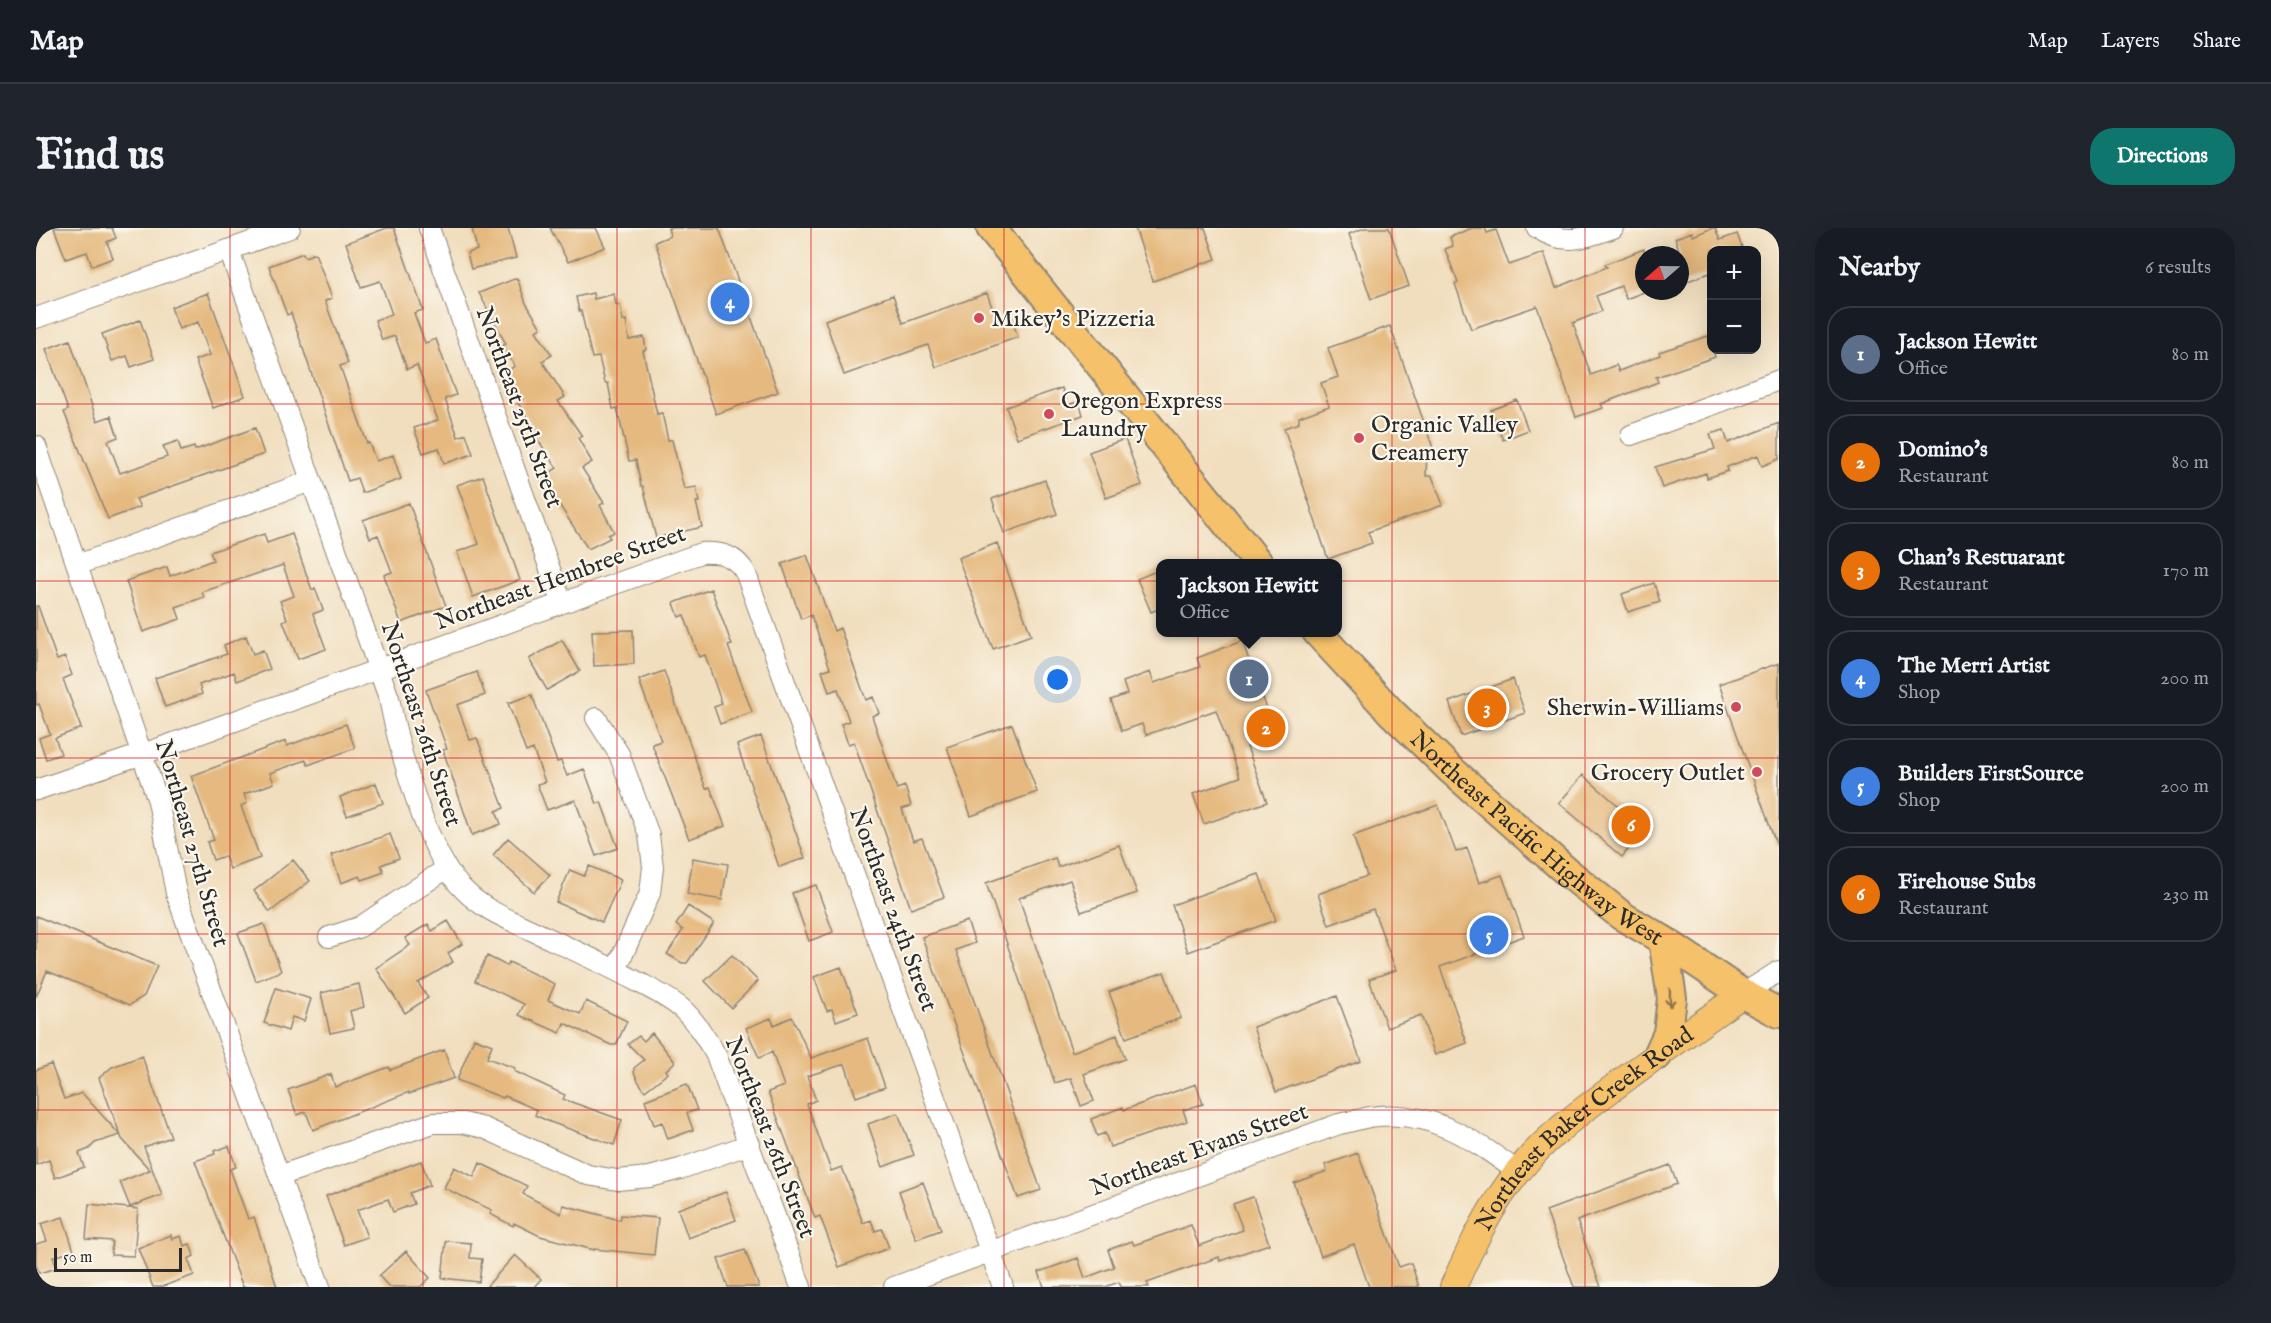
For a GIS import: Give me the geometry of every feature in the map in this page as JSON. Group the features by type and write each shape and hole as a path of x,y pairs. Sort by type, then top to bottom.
{"highway":[{"path":"991,228 1255,559"},
{"name":"Northeast Pacific Highway West","path":"1321,637 1391,712 1460,778 1566,871 1622,916 1663,940 1743,994 1779,1013"},
{"path":"1658,1055 1668,1033 1672,998 1663,940"}],"main road":[{"name":"Northeast Baker Creek Road","path":"1453,1287 1485,1221 1518,1172 1552,1136 1576,1115 1743,994"}],"street":[{"path":"36,318 290,228"},
{"name":"Northeast 25th Street","path":"429,228 562,603"},
{"path":"1542,232 1578,240 1612,228"},
{"name":"Northeast 26th Street","path":"229,250 388,698 401,754 430,835 447,867 464,890 487,909 616,970 664,996 681,1008 700,1029 716,1056 801,1287"},
{"path":"1631,435 1779,380"},
{"name":"Northeast 27th Street","path":"36,446 158,801 176,893 320,1287"},
{"path":"77,565 312,481"},
{"name":"Northeast Hembree Street","path":"36,790 701,553 716,552 728,555"},
{"name":"Northeast 24th Street","path":"728,555 741,563 746,574 1003,1287"},
{"path":"596,718 619,754 649,835 653,867 650,893 616,970"},
{"path":"329,937 360,927 447,867"},
{"path":"1743,994 1779,971"},
{"name":"Northeast Evans Street","path":"894,1287 1339,1124 1372,1117 1409,1117 1445,1125 1474,1140 1518,1172"},
{"path":"279,1176 433,1123 463,1123 484,1128 559,1164 588,1175 616,1180 650,1178 750,1144"}],"building":[{"path":"54,228 112,228 116,238 107,242 113,258 92,266 87,252 66,259"},
{"path":"387,228 394,228 423,310 414,313 425,343 436,339 456,395 445,399 458,437 466,434 473,454 449,462 444,463 439,448 423,453 414,428 438,420 417,365 407,369 395,336 382,340 375,320 392,314 380,281 361,287 346,243"},
{"path":"472,228 508,228 516,258 471,269 467,253 477,250"},
{"path":"550,228 596,228 605,247 568,262"},
{"path":"668,228 719,228 778,392 716,414 655,242 670,236"},
{"path":"1135,228 1205,228 1216,259 1153,281"},
{"path":"1364,228 1389,228 1409,286 1371,299 1349,234"},
{"path":"1472,228 1485,228 1487,233 1496,230 1509,265 1544,253 1556,288 1635,252 1635,296 1626,299 1621,286 1596,296 1602,311 1573,323 1591,375 1616,365 1619,371 1660,355 1659,352 1707,336 1707,354 1714,354 1715,357 1656,377 1658,382 1601,404 1603,408 1576,417 1537,306 1471,329 1455,284 1458,283 1445,249 1453,246 1450,237"},
{"path":"1715,228 1720,240 1737,234 1742,246 1707,246 1707,274 1689,281 1689,246 1678,246 1675,238 1692,232 1693,236"},
{"path":"303,253 305,257 315,253 332,298 325,301 348,363 340,366 367,443 376,461 393,455 401,479 362,493 357,478 348,481 291,313 287,315 269,266"},
{"path":"517,278 526,303 541,328 536,331 552,355 542,361 565,397 558,401 582,436 578,438 592,462 582,468 604,503 600,505 614,532 608,535 610,538 588,549 540,479 557,468 530,428 533,426 518,403 523,400 505,372 515,366 502,346 506,344 479,293"},
{"path":"208,293 245,396 213,408 195,360 210,355 198,322 179,329 171,307"},
{"path":"593,293 594,299 614,294 616,305 620,305 623,321 626,320 629,340 644,337 646,350 643,351 657,414 662,413 668,440 672,440 684,489 696,487 699,502 696,502 702,527 656,538 636,460 629,461 617,408 613,409 608,383 605,383 599,357 592,358 581,311 579,311 576,297"},
{"path":"987,293 997,322 1011,317 1018,337 936,367 928,345 844,375 825,320 893,295 903,323"},
{"path":"140,320 154,359 131,367 127,356 112,361 102,334"},
{"name":"Organic Valley Creamery","path":"1390,326 1433,448 1427,450 1426,476 1432,476 1443,505 1368,532 1372,543 1328,559 1284,428 1299,423 1299,417 1329,406 1321,383 1338,377 1328,348"},
{"path":"70,340 97,421 111,416 118,437 108,441 120,473 167,457 163,446 178,441 181,451 194,447 195,450 255,428 264,454 136,499 140,507 108,519 64,412 68,410 46,349"},
{"path":"1062,388 1068,405 1079,401 1083,415 1017,438 1006,407"},
{"path":"1517,400 1528,430 1503,440 1491,410"},
{"path":"1779,423 1779,459 1762,466 1758,455 1727,467 1728,471 1707,478 1706,473 1662,488 1655,467 1715,449 1710,434 1724,430 1728,443"},
{"path":"1125,439 1142,485 1106,498 1089,452"},
{"path":"483,476 520,580 473,597 457,552 479,544 457,485"},
{"path":"1045,480 1057,514 1004,533 992,499"},
{"path":"409,503 446,606 401,623 384,575 392,572 378,535 370,538 363,520"},
{"path":"264,534 267,543 292,534 312,590 315,588 323,610 313,614 326,649 298,659 283,621 287,619 280,601 294,596 283,565 202,592 204,597 176,607 180,619 143,632 126,581 167,567 170,576 213,560 210,552"},
{"path":"997,543 1031,635 993,649 958,558"},
{"path":"807,555 834,631 840,628 866,700 873,697 879,713 872,716 897,789 905,786 911,806 902,809 913,841 922,838 944,897 911,909 854,742 848,744 841,724 849,721 838,689 829,692 822,671 830,668 811,615 801,619 782,564"},
{"path":"1156,571 1156,610 1151,612 1137,579"},
{"path":"1654,583 1660,602 1628,612 1622,594"},
{"path":"711,589 732,645 728,646 752,712 720,724 714,707 722,704 705,655 699,657 684,615 679,617 674,603"},
{"path":"36,606 38,606 57,660 65,657 72,675 63,679 81,728 55,738 61,754 46,759 39,738 50,734 39,704 36,705"},
{"path":"633,630 634,664 594,666 592,631"},
{"path":"246,636 253,654 263,650 270,669 237,681 234,672 199,685 202,694 165,707 155,678 227,654 224,645"},
{"path":"562,640 580,671 547,690 529,659"},
{"path":"1242,641 1277,736 1247,747 1267,802 1204,824 1193,794 1240,777 1216,710 1146,735 1142,724 1122,731 1111,700 1127,694 1123,682 1150,672 1154,683 1200,667 1197,658"},
{"path":"1779,663 1779,845 1777,846 1719,684"},
{"path":"664,671 706,789 710,787 725,826 689,839 652,744 661,741 639,680"},
{"path":"477,672 485,695 457,705 470,740 477,738 504,808 496,811 501,824 472,835 443,750 447,749 426,690"},
{"path":"1513,679 1525,713 1461,736 1449,702"},
{"path":"532,695 557,762 561,761 567,776 584,769 597,804 601,802 618,848 596,856 575,800 547,810 537,784 545,782 533,749 526,752 508,703"},
{"path":"346,724 355,748 308,765 306,760 270,773 274,783 244,794 247,803 241,806 260,858 230,869 225,856 213,860 207,842 214,840 191,776 286,741 287,746"},
{"path":"1012,724 1037,792 971,816 947,747"},
{"path":"761,736 805,858 779,867 737,745"},
{"path":"1583,775 1645,829 1622,857 1559,803"},
{"path":"376,783 383,803 347,816 340,797"},
{"path":"1438,805 1456,852 1467,848 1479,883 1502,875 1524,936 1440,967 1467,1043 1435,1055 1421,1015 1387,1028 1369,979 1396,970 1373,909 1329,925 1318,894 1367,876 1353,836"},
{"path":"390,834 399,858 381,865 384,872 362,880 360,876 341,883 331,855"},
{"path":"508,838 550,875 534,892 493,855"},
{"path":"1119,845 1137,893 1081,912 1070,880 1019,898 1072,1052 1117,1035 1125,1059 1084,1074 1094,1101 1081,1106 1071,1078 1055,1083 986,883 1055,858 1058,867"},
{"path":"693,858 728,864 722,900 687,894"},
{"path":"293,860 310,881 270,912 254,891"},
{"path":"589,866 621,880 602,922 556,902 570,870 584,876"},
{"path":"1259,874 1276,920 1188,952 1172,905"},
{"path":"816,885 833,932 809,941 792,893"},
{"path":"688,906 714,923 687,963 682,963 667,954 683,930 676,925"},
{"path":"36,916 157,966 144,996 130,1005 47,971 36,997"},
{"path":"448,921 462,944 448,953 453,962 418,983 428,998 405,1013 376,968 410,945 405,938 428,924 432,931"},
{"path":"967,921 975,943 956,950 1041,1190 1018,1198 922,937"},
{"path":"264,924 281,971 256,981 238,933"},
{"path":"732,955 758,981 731,1008 705,981"},
{"path":"487,956 507,966 509,962 555,984 548,1000 580,1014 586,1001 627,1021 616,1045 611,1045 564,1023 560,1033 519,1015 524,1004 475,981"},
{"path":"841,967 858,1013 836,1021 832,1009 827,1011 814,977"},
{"path":"1164,972 1181,1018 1126,1038 1109,992"},
{"path":"359,984 364,1007 350,1011 354,1028 330,1033 321,993"},
{"path":"276,988 311,999 304,1021 292,1017 288,1031 264,1023"},
{"path":"1337,996 1361,1061 1276,1092 1253,1027"},
{"path":"792,1017 811,1058 868,1038 885,1087 856,1097 845,1064 807,1076 816,1100 807,1104 831,1171 842,1167 863,1223 871,1220 875,1231 882,1229 889,1248 839,1267 820,1216 815,1218 768,1092 784,1086 772,1052 759,1058 746,1028 771,1018 774,1025"},
{"path":"652,1033 675,1062 666,1070 668,1073 645,1091 634,1072 634,1068 644,1060 628,1044 639,1036 644,1041"},
{"path":"474,1038 492,1045 487,1058 515,1068 514,1071 565,1095 563,1099 622,1120 614,1145 550,1122 535,1115 537,1110 505,1096 503,1098 457,1080"},
{"path":"444,1050 454,1078 409,1094 409,1092 313,1130 306,1112 297,1115 288,1090 331,1074 335,1087"},
{"path":"142,1056 171,1137 144,1147 162,1195 130,1207 120,1182 150,1170 122,1139 99,1078 112,1067"},
{"path":"51,1064 64,1099 82,1093 120,1135 95,1143 89,1149 79,1153 84,1167 55,1178 49,1160 36,1165 36,1070"},
{"path":"687,1084 697,1110 687,1113 693,1130 668,1139 662,1122 654,1125 645,1100"},
{"path":"1196,1084 1203,1104 1183,1110 1187,1121 1110,1147 1105,1133 1097,1136 1091,1119 1123,1107 1124,1110"},
{"path":"898,1113 914,1155 883,1167 868,1124"},
{"path":"229,1146 236,1167 230,1169 248,1219 254,1217 277,1287 243,1287 195,1161"},
{"path":"1358,1153 1399,1267 1411,1263 1419,1287 1369,1287 1354,1244 1321,1256 1294,1183 1327,1171 1325,1165"},
{"path":"421,1161 430,1185 410,1193 414,1204 393,1212 388,1199 357,1210 367,1237 344,1245 326,1196"},
{"path":"480,1163 527,1186 523,1194 561,1214 563,1205 620,1220 621,1215 658,1218 654,1255 594,1250 540,1236 514,1223 513,1226 490,1214 492,1210 444,1188 454,1167 474,1177"},
{"path":"1670,1165 1677,1184 1577,1221 1601,1287 1574,1287 1546,1211"},
{"path":"923,1182 941,1230 916,1239 899,1191"},
{"path":"726,1192 736,1220 688,1238 678,1209"},
{"path":"1253,1197 1269,1244 1220,1261 1219,1257 1147,1283 1149,1287 1121,1287 1119,1282 1105,1287 1044,1287 1039,1272 1078,1258 1085,1278 1114,1267 1108,1250 1132,1241 1134,1245 1191,1225 1199,1246 1243,1230 1233,1204"},
{"path":"89,1204 138,1209 134,1256 111,1255 112,1241 86,1239"},
{"path":"63,1217 74,1251 53,1257 57,1268 39,1273 36,1264 36,1244 47,1241 41,1224"},
{"path":"171,1235 172,1239 181,1236 184,1246 190,1244 194,1256 188,1259 194,1275 161,1287 153,1287 138,1248"},
{"path":"446,1241 471,1243 470,1258 482,1259 479,1282 442,1278"},
{"path":"745,1250 759,1287 728,1287 718,1259"},
{"path":"406,1251 430,1278 420,1287 389,1287 379,1276"},
{"path":"515,1255 541,1279 534,1287 486,1287"}],"place":[{"name":"The Merri Artist","path":"730,302"},
{"name":"Mikey's Pizzeria","path":"979,318"},
{"name":"Oregon Express Laundry","path":"1049,414"},
{"name":"Organic Valley Creamery","path":"1359,438"},
{"name":"Jackson Hewitt","path":"1249,679"},
{"name":"Sherwin-Williams","path":"1736,707"},
{"name":"Chan's Restuarant","path":"1487,708"},
{"name":"Domino's","path":"1266,728"},
{"name":"Grocery Outlet","path":"1757,772"},
{"name":"Firehouse Subs","path":"1631,825"},
{"name":"Builders FirstSource","path":"1489,935"}]}
